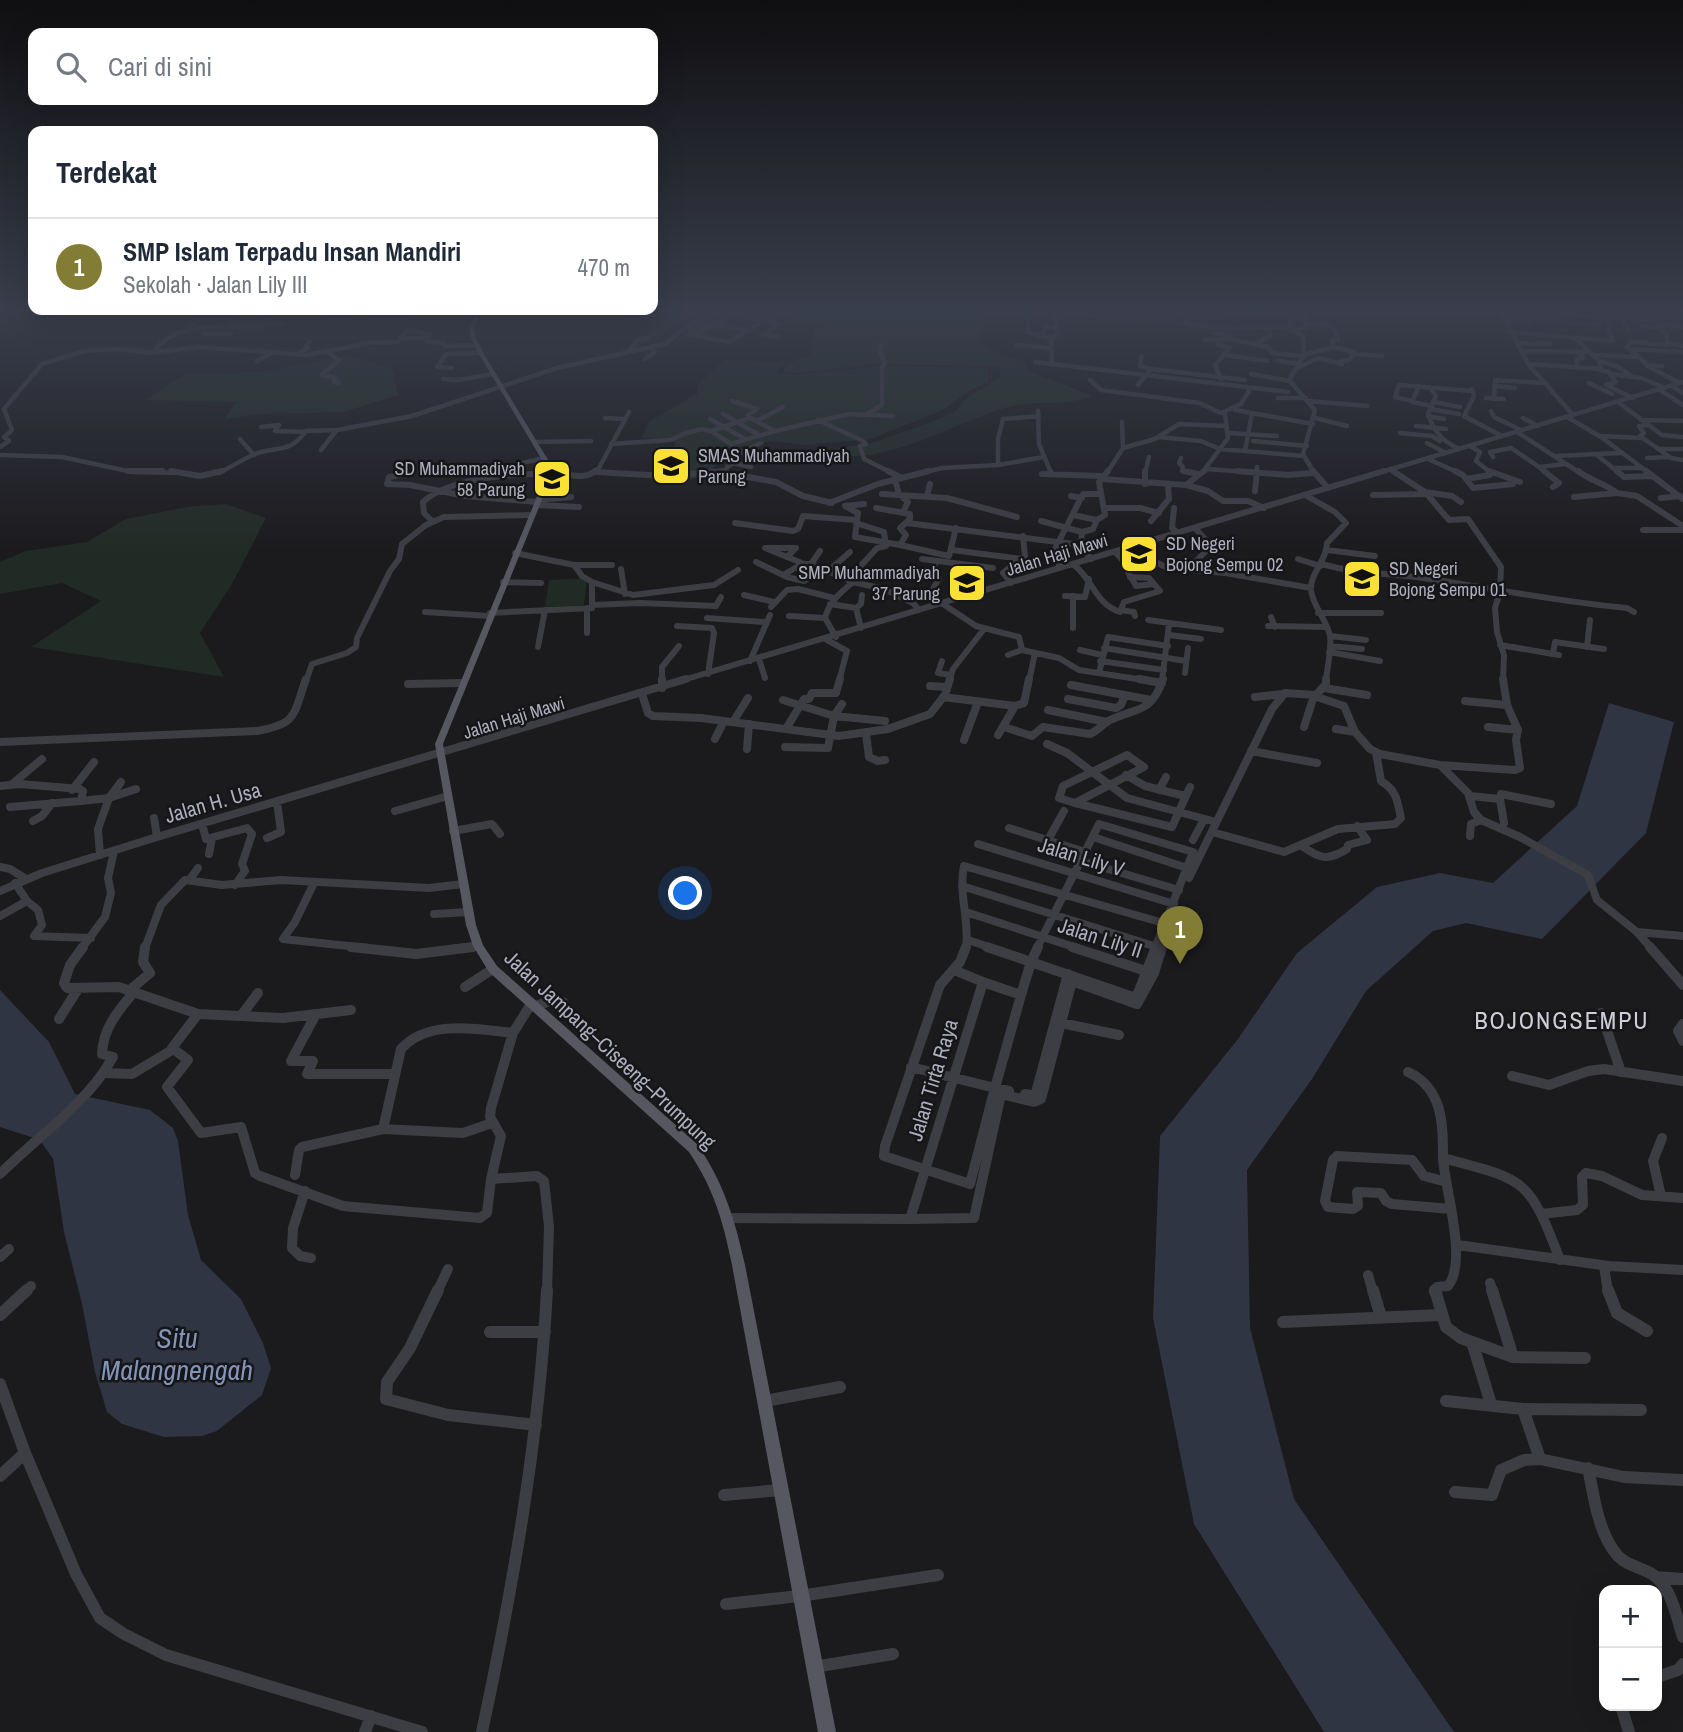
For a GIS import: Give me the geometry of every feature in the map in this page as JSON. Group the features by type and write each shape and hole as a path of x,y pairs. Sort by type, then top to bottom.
{"main road":[{"path":"505,391 548,465"},
{"name":"Jalan Jampang–Ciseeng–Prumpung","path":"548,465 535,506 440,736 439,755 469,912 478,946 493,969 693,1148 716,1184 727,1218 765,1401 827,1732"}],"street":[{"path":"2,436 12,432 3,417 5,405 18,391"},
{"path":"261,427 279,425 275,431 336,430 412,416 488,391"},
{"path":"867,414 881,406 881,391"},
{"path":"1107,391 1200,403 1208,410 1225,414 1235,411 1347,426"},
{"path":"1168,391 1168,399"},
{"path":"1235,411 1243,403 1246,391"},
{"path":"1281,391 1288,392"},
{"path":"1299,391 1315,410 1304,456 1313,473 1328,488"},
{"path":"1397,391 1395,397 1458,414"},
{"path":"1412,401 1417,391"},
{"path":"1433,391 1436,396 1428,416 1436,434 1446,443"},
{"path":"1472,391 1473,400 1465,416 1502,436"},
{"path":"1494,391 1494,399"},
{"path":"1549,391 1570,416 1681,498"},
{"path":"1603,391 1621,401 1663,436 1683,437"},
{"path":"1618,391 1633,398"},
{"name":"Jalan Haji Mawi","path":"439,755 1657,391"},
{"path":"1669,391 1683,405"},
{"path":"1278,398 1367,406"},
{"path":"1486,398 1504,399"},
{"path":"732,401 757,409 747,415 750,418"},
{"path":"1432,406 1460,407"},
{"path":"757,421 782,407"},
{"path":"1491,411 1492,416 1546,448 1565,464 1592,481 1603,482 1617,493"},
{"path":"596,472 629,412"},
{"path":"998,466 998,439 1003,419 1039,413 1038,435 1051,474"},
{"path":"1252,413 1247,432 1248,451 1253,460"},
{"path":"723,414 759,435"},
{"path":"710,431 731,444 818,420 867,414 893,416"},
{"path":"1186,485 1207,469 1222,447 1229,433 1225,414"},
{"path":"1636,414 1654,420"},
{"path":"1428,416 1444,419"},
{"path":"606,418 623,419"},
{"path":"611,444 671,440 692,431 710,431 750,418 775,431"},
{"path":"1523,418 1538,426"},
{"path":"710,419 745,439"},
{"path":"818,420 863,441 866,444 860,446 863,458 899,479"},
{"path":"1642,420 1683,421"},
{"path":"1073,515 1097,520 1105,516 1099,482 1122,451 1122,422"},
{"path":"1160,445 1161,438 1170,427 1182,424 1226,426"},
{"path":"1648,425 1639,426 1644,433 1640,435 1676,459 1683,470"},
{"path":"2,428 10,426"},
{"path":"1273,426 1277,436"},
{"path":"1416,426 1446,429"},
{"path":"321,450 336,430"},
{"path":"0,455 62,457 132,472 170,471 200,476 219,473 254,455 289,448 296,444 305,432"},
{"path":"1229,433 1247,432 1308,443"},
{"path":"1400,433 1430,436 1460,449"},
{"path":"0,447 9,441 2,436"},
{"path":"1599,436 1643,438"},
{"path":"1122,451 1161,438 1203,441 1248,451 1304,456"},
{"path":"240,439 254,455"},
{"path":"536,442 591,441"},
{"path":"1198,448 1203,441"},
{"path":"1253,441 1308,443"},
{"path":"725,473 727,467 739,460 736,456 740,452 761,443"},
{"path":"1427,443 1446,453"},
{"path":"1470,446 1480,452 1477,462 1488,472 1520,482"},
{"path":"1493,457 1490,452 1511,448 1559,483 1553,487"},
{"path":"1546,448 1562,450"},
{"path":"1658,449 1683,449"},
{"path":"1122,451 1131,454"},
{"path":"740,452 757,457"},
{"path":"1557,456 1623,453"},
{"path":"1596,454 1626,477 1653,476"},
{"path":"829,503 899,479 942,468 998,466 1044,457"},
{"path":"1145,484 1145,467 1150,457"},
{"path":"1181,458 1179,463 1183,467 1182,471 1199,474"},
{"path":"1647,458 1676,459"},
{"path":"1428,459 1466,479 1475,488 1513,484"},
{"path":"733,463 751,467"},
{"path":"1539,467 1565,464"},
{"path":"513,465 548,465"},
{"path":"533,465 548,465 583,477 596,472 656,475 725,473 776,482 803,496 829,503 846,506 864,504"},
{"path":"432,522 422,508 426,497 434,491 453,484 548,465"},
{"path":"656,475 665,468"},
{"path":"1612,468 1642,468"},
{"path":"1207,469 1257,470 1278,474 1313,473"},
{"path":"1390,469 1426,493 1449,520 1468,519"},
{"path":"1255,491 1257,470"},
{"path":"1042,474 1102,477 1145,484 1186,485 1208,491 1224,502 1248,501 1264,508"},
{"path":"400,475 390,476 387,484 411,485 535,506 579,507"},
{"path":"1466,479 1490,475"},
{"path":"899,479 899,494 908,502 903,512"},
{"path":"927,495 930,484"},
{"path":"1151,521 1169,499 1168,485"},
{"path":"1060,568 1054,553 1065,527 1084,493 1100,494"},
{"path":"1373,495 1426,493 1452,496 1461,502"},
{"path":"1574,496 1617,493 1634,495 1658,512 1673,518 1683,528"},
{"path":"882,494 927,495 954,499 1017,517"},
{"path":"1304,727 1315,695 1324,688 1330,636 1318,613 1311,588 1327,551 1327,543 1346,522 1305,495"},
{"path":"1071,496 1082,498"},
{"path":"0,742 257,731 285,725 292,719 312,664 347,653 356,647 356,639 372,612 390,571 398,561 402,544 432,522 450,517 535,506 571,497"},
{"path":"1661,498 1681,498"},
{"path":"846,506 858,513 855,537 900,545 934,559"},
{"path":"1104,508 1140,508 1159,513"},
{"path":"1174,508 1172,528 1178,533"},
{"path":"1255,696 1285,693 1315,695 1341,704 1355,732 1376,752 1440,765 1518,769 1518,730 1507,705 1503,684 1504,662 1495,608 1500,592 1500,562 1468,519 1457,511"},
{"path":"735,523 793,531 798,529 806,515 856,522 903,512 910,514 907,523 900,528 906,535 900,545"},
{"path":"825,618 832,601 877,548 886,546 879,516"},
{"path":"1673,518 1683,517"},
{"path":"1041,522 1082,532 1094,528 1097,520"},
{"path":"907,523 956,531"},
{"path":"1192,570 1192,565 1211,546 1195,528"},
{"path":"1643,530 1683,528"},
{"path":"934,530 1023,536 1081,545"},
{"path":"949,556 956,531"},
{"path":"1082,532 1081,545 1091,559"},
{"path":"1327,532 1338,533"},
{"path":"922,559 934,559 969,550 1024,558 1023,536"},
{"path":"1146,543 1154,563 1168,568 1252,577 1311,588"},
{"path":"811,564 820,551"},
{"path":"1327,551 1375,556"},
{"path":"756,562 783,575 804,581 825,571 850,552"},
{"path":"1115,552 1128,566 1130,577 1136,586 1150,590 1156,586"},
{"path":"515,553 574,565 612,565"},
{"path":"949,556 993,568"},
{"path":"788,557 851,581 884,589 911,602 919,610"},
{"path":"1011,583 1003,573 1010,567 1013,558"},
{"path":"934,559 933,571 939,578 932,591 934,598 965,620 985,629 1019,637 1021,650"},
{"path":"1298,559 1344,572 1420,578 1500,592 1627,608 1633,612"},
{"path":"783,575 802,564"},
{"path":"1073,564 1086,573 1103,607 1134,612 1135,616"},
{"path":"574,565 582,576 625,594 714,585 738,570"},
{"path":"621,569 625,594"},
{"path":"1120,610 1124,602 1159,593 1161,590 1147,577 1130,577"},
{"path":"1073,628 1069,596 1085,597 1089,579"},
{"path":"750,661 772,608 787,590 798,589 806,583 804,581"},
{"path":"503,582 541,583"},
{"path":"587,633 593,582"},
{"path":"798,589 856,608"},
{"path":"640,603 641,594"},
{"path":"744,595 772,608"},
{"path":"856,608 861,604 862,595"},
{"path":"717,617 716,606 720,597"},
{"path":"425,612 490,615 640,603 716,606"},
{"path":"690,607 691,625"},
{"path":"856,608 860,628"},
{"path":"538,648 545,610"},
{"path":"1318,613 1381,613"},
{"path":"789,616 825,618"},
{"path":"1271,617 1271,627 1327,627"},
{"path":"707,618 765,622"},
{"path":"825,618 836,637"},
{"path":"1148,620 1221,630"},
{"path":"1587,647 1590,620"},
{"path":"1004,727 1032,736 1043,727 1084,734 1098,730 1107,722 1135,714 1147,706 1162,683 1169,624"},
{"path":"677,626 711,627 713,638 708,674"},
{"path":"642,694 649,715 830,735 866,734 925,717 943,697 951,675 985,629"},
{"path":"1169,635 1201,639"},
{"path":"1330,636 1366,640"},
{"path":"1099,673 1108,637 1168,646"},
{"path":"786,729 803,705 804,699 809,699 812,693 836,693 847,653 827,639"},
{"path":"1500,645 1556,654 1555,642 1604,649"},
{"path":"662,688 662,667 679,646"},
{"path":"1185,673 1188,648"},
{"path":"1329,649 1362,649"},
{"path":"1329,649 1380,661"},
{"path":"1009,655 1021,650 1059,658 1074,668 1162,683"},
{"path":"1080,650 1164,670"},
{"path":"943,697 1014,706 1024,701 1035,653"},
{"path":"1102,655 1186,661"},
{"path":"759,659 765,678"},
{"path":"942,661 938,673 951,675"},
{"path":"408,684 462,683"},
{"path":"1071,685 1151,700"},
{"path":"930,686 946,687"},
{"path":"1324,688 1367,695"},
{"path":"817,711 820,693"},
{"path":"727,1218 974,1218 1001,1094 1034,1102 1041,1099 1072,982 1137,1004 1154,974 1193,870 1261,726 1285,693"},
{"path":"1068,699 1116,708 1121,705 1125,695"},
{"path":"716,739 748,698"},
{"path":"783,700 834,716 885,721"},
{"path":"1465,701 1507,705"},
{"path":"964,740 978,702"},
{"path":"785,747 827,748 834,716 842,704"},
{"path":"998,735 1014,706"},
{"path":"1048,710 1107,722"},
{"path":"747,749 749,724"},
{"path":"1489,727 1518,730"},
{"path":"1336,729 1355,732"},
{"path":"866,734 869,757 878,761 885,760"},
{"path":"1046,744 1067,753 1127,798 1216,822"},
{"path":"1251,751 1317,763"},
{"path":"1212,832 1283,852 1338,829 1395,824 1401,818 1396,791 1380,779 1376,752"},
{"name":"Jalan H. Usa","path":"0,891 26,879 158,837 439,755"},
{"path":"1075,803 1144,767 1129,755 1063,786 1059,798 1075,803 1169,827 1174,826 1190,787"},
{"path":"11,785 42,759"},
{"path":"72,790 94,762"},
{"path":"1440,765 1470,796 1474,812 1480,820 1520,837 1588,875 1597,900 1637,932 1683,985"},
{"path":"1126,775 1141,784 1185,796"},
{"path":"1159,790 1166,778"},
{"path":"100,855 98,829 109,798 121,782"},
{"path":"0,786 83,791 81,801"},
{"path":"9,807 109,798 136,789"},
{"path":"1504,823 1501,794 1550,804"},
{"path":"395,811 448,796"},
{"path":"1470,796 1500,799"},
{"path":"267,838 281,832 277,802"},
{"path":"33,821 52,803"},
{"path":"1048,840 1064,811"},
{"path":"155,818 158,837"},
{"path":"1193,840 1204,819"},
{"path":"1470,836 1471,824 1480,820"},
{"path":"202,824 206,838 247,828 252,834 242,864 245,871 234,885"},
{"path":"453,831 492,824 500,834"},
{"path":"968,940 1031,961 1136,998 1167,924 1192,850 1099,824 1093,838 1080,861 1064,895 1031,961 970,1184 887,1159 884,1153 942,979 962,961 968,940 962,886 963,868 969,865 1064,895 1167,924"},
{"path":"1302,845 1318,858 1330,860 1347,849 1348,845 1367,840 1357,826"},
{"path":"1009,828 1085,852"},
{"path":"209,854 212,838"},
{"path":"1093,838 1188,868"},
{"name":"Jalan Lily V","path":"978,844 1174,904"},
{"path":"114,851 108,878 111,893 102,923 70,965 64,979 67,988 113,987 198,1014 283,1018 351,1010"},
{"path":"1080,861 1179,890"},
{"path":"0,867 10,869 26,879"},
{"path":"0,1174 29,1145 86,1097 103,1073 113,1057 102,1054 101,1042 115,1014 150,973 143,962 151,924 174,890 190,879 198,868"},
{"path":"190,879 234,885 281,880 429,888 463,884"},
{"path":"15,883 27,901 36,908 42,925 34,936 91,938"},
{"path":"314,883 295,922 282,939 416,954 478,946"},
{"path":"962,886 1157,947"},
{"path":"0,916 27,901"},
{"path":"434,914 469,912"},
{"name":"Jalan Lily II","path":"965,912 1146,971"},
{"path":"1637,932 1683,936"},
{"path":"465,987 493,969"},
{"path":"954,971 1021,995"},
{"path":"911,1067 951,1079 1035,1096 1068,974"},
{"name":"Jalan Tirta Raya","path":"910,1219 983,982"},
{"path":"59,1019 78,989"},
{"path":"242,1016 258,993"},
{"path":"172,1050 188,1060 171,1078 167,1087 198,1130 204,1134 231,1127 241,1128 255,1173 349,1207 483,1218 487,1213 491,1179 501,1136 500,1129 492,1123 491,1108 513,1033 532,1006 553,1000 563,1002"},
{"path":"1601,1013 1620,1072"},
{"path":"103,1073 132,1074 172,1050 198,1014"},
{"path":"316,1014 291,1061 313,1061 307,1074 395,1074"},
{"path":"1061,1023 1119,1035"},
{"path":"1683,1024 1678,1031 1683,1041"},
{"path":"383,1129 402,1045 412,1038 447,1027 513,1033"},
{"path":"1512,1076 1549,1085 1596,1070 1683,1081"},
{"path":"1408,1072 1426,1081 1440,1112 1443,1127 1443,1181 1458,1245 1452,1281 1448,1286 1437,1287 1434,1291 1440,1315 1449,1330 1472,1342 1513,1357 1585,1358"},
{"path":"295,1175 299,1150 302,1147 383,1129 463,1133 492,1123"},
{"path":"1661,1196 1653,1161 1662,1138"},
{"path":"1443,1181 1424,1177 1416,1162 1412,1160 1337,1156 1333,1160 1325,1201 1328,1206 1334,1208 1353,1209 1358,1206 1357,1192 1381,1193 1386,1201 1392,1204 1451,1209"},
{"path":"1443,1158 1516,1180 1531,1195 1560,1260"},
{"path":"1541,1214 1577,1210 1583,1205 1582,1177 1586,1173 1602,1176 1642,1195 1683,1198"},
{"path":"482,1732 507,1612 536,1424 545,1332 549,1232 544,1181 537,1176 491,1179"},
{"path":"304,1191 293,1228 292,1248 300,1256 312,1258"},
{"path":"1458,1245 1604,1265 1683,1270"},
{"path":"1604,1265 1614,1312 1621,1320 1647,1331"},
{"path":"448,1269 410,1348 387,1382 386,1399 448,1415 536,1424"},
{"path":"1368,1275 1381,1317"},
{"path":"1490,1283 1513,1357"},
{"path":"0,1315 31,1286"},
{"path":"1283,1321 1440,1315"},
{"path":"490,1332 545,1332"},
{"path":"1472,1342 1491,1404"},
{"path":"0,1384 25,1452 81,1584 100,1618 124,1634 166,1655 422,1732"},
{"path":"765,1401 840,1387"},
{"path":"1446,1401 1523,1409 1640,1410"},
{"path":"1523,1409 1541,1459"},
{"path":"0,1476 25,1452"},
{"path":"1455,1492 1491,1495 1501,1470 1524,1460 1541,1459 1625,1477 1683,1480"},
{"path":"1588,1468 1596,1502 1615,1552 1623,1561 1656,1577 1683,1579"},
{"path":"724,1495 780,1490"},
{"path":"726,1604 800,1596 938,1575"},
{"path":"1656,1577 1666,1590 1683,1637"},
{"path":"814,1667 893,1654"},
{"path":"1662,1675 1678,1670 1683,1664"},
{"path":"1623,1711 1629,1732"},
{"path":"365,1732 370,1716"}],"shaded area":[{"path":"159,391 397,391 398,395 344,412 265,414 224,419 237,402 145,400"},
{"path":"698,391 969,391 945,409 871,439 805,445 773,441 738,447 713,468 712,478 670,480 675,440 642,438 649,422"},
{"path":"979,391 1079,391 1092,396 1072,401 1013,406 892,450 842,456 819,451 872,443 929,423 955,412 965,399"},
{"path":"226,504 266,518 232,584 200,633 224,677 31,647 101,601 62,583 0,594 0,562 26,551 87,542 126,519 187,507"},
{"path":"587,578 584,605 545,607 549,580"}],"water":[{"path":"1609,703 1674,722 1646,833 1542,939 1466,923 1433,931 1366,991 1312,1079 1247,1170 1250,1328 1294,1499 1454,1732 1324,1732 1194,1524 1153,1318 1160,1136 1238,1039 1297,953 1377,887 1440,873 1493,883 1577,806"},
{"name":"Situ Malangnengah","path":"0,990 49,1042 75,1094 150,1110 173,1128 178,1141 188,1215 201,1260 241,1299 263,1343 271,1368 262,1395 217,1431 202,1436 164,1437 122,1424 107,1412 95,1372 64,1232 53,1159 42,1143 34,1138 0,1127"}],"place":[{"name":"SMAS Muhammadiyah Parung","path":"671,466"},
{"name":"SD Muhammadiyah 58 Parung","path":"552,479"},
{"name":"SD Negeri Bojong Sempu 02","path":"1139,554"},
{"name":"SD Negeri Bojong Sempu 01","path":"1362,579"},
{"name":"SMP Muhammadiyah 37 Parung","path":"967,583"},
{"name":"SMP Islam Terpadu Insan Mandiri","path":"1180,964"}],"district":[{"name":"BOJONGSEMPU","path":"1562,1021"}]}
